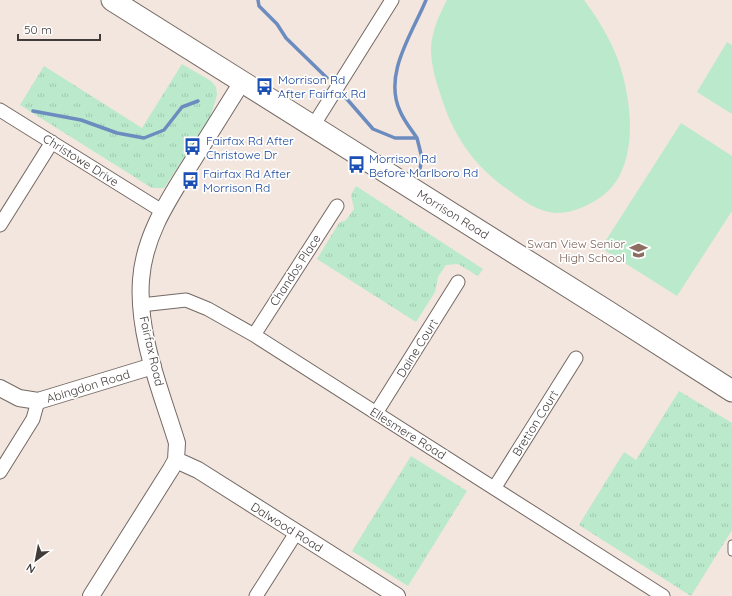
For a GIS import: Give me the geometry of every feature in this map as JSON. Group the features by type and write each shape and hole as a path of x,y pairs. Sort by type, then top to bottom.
{"main road":[{"name":"Morrison Road","path":"112,0 732,391"}],"street":[{"path":"313,126 392,0"},
{"name":"Fairfax Road","path":"176,460 177,443 153,366 147,341 141,304 143,263 148,244 162,211 242,82"},
{"name":"Christowe Drive","path":"0,110 162,211"},
{"path":"0,225 52,142"},
{"name":"Chandos Place","path":"254,335 337,206"},
{"name":"Daine Court","path":"376,413 458,282"},
{"name":"Ellesmere Road","path":"141,304 186,300 208,309 254,335 495,487 663,596"},
{"name":"Bretton Court","path":"495,487 576,358"},
{"name":"Abingdon Road","path":"0,388 19,398 38,401 153,366"},
{"path":"0,472 33,419 38,401"},
{"path":"91,596 176,460"},
{"name":"Dalwood Road","path":"176,460 198,470 397,596"},
{"path":"256,596 296,533"}],"lane":[{"path":"732,544 732,552"}],"green space":[{"path":"447,0 584,0 606,33 618,60 625,85 630,121 626,157 621,173 611,188 598,199 573,211 556,213 543,211 520,199 497,182 475,160 458,136 451,122 436,82 434,71 431,48 434,29"},
{"path":"727,42 732,45 732,114 697,92"},
{"path":"182,64 211,81 216,87 217,95 210,118 164,188 152,188 20,105 44,66 142,128"},
{"path":"681,123 732,156 732,211 677,296 601,248"},
{"path":"356,186 483,269 478,276 458,264 446,265 438,277 435,292 416,322 317,259 339,223 346,220 354,209 351,195"},
{"path":"679,391 732,423 732,530 691,596 579,525 624,452 636,460"},
{"path":"411,456 467,491 408,586 352,551"}],"waterway":[{"path":"258,0 259,6 277,24 286,38 327,78"},
{"path":"417,138 400,111 396,97 395,83 401,54 426,0"},
{"path":"346,98 373,129 395,138 417,138 422,158 419,174"},
{"path":"33,111 81,120 117,133 144,138 164,130 182,107 198,101"}],"place":[{"name":"Morrison Rd After Fairfax Rd","path":"265,86"},
{"name":"Fairfax Rd After Christowe Dr","path":"193,147"},
{"name":"Morrison Rd Before Marlboro Rd","path":"356,165"},
{"name":"Fairfax Rd After Morrison Rd","path":"190,180"},
{"name":"Swan View Senior High School","path":"638,250"}]}
